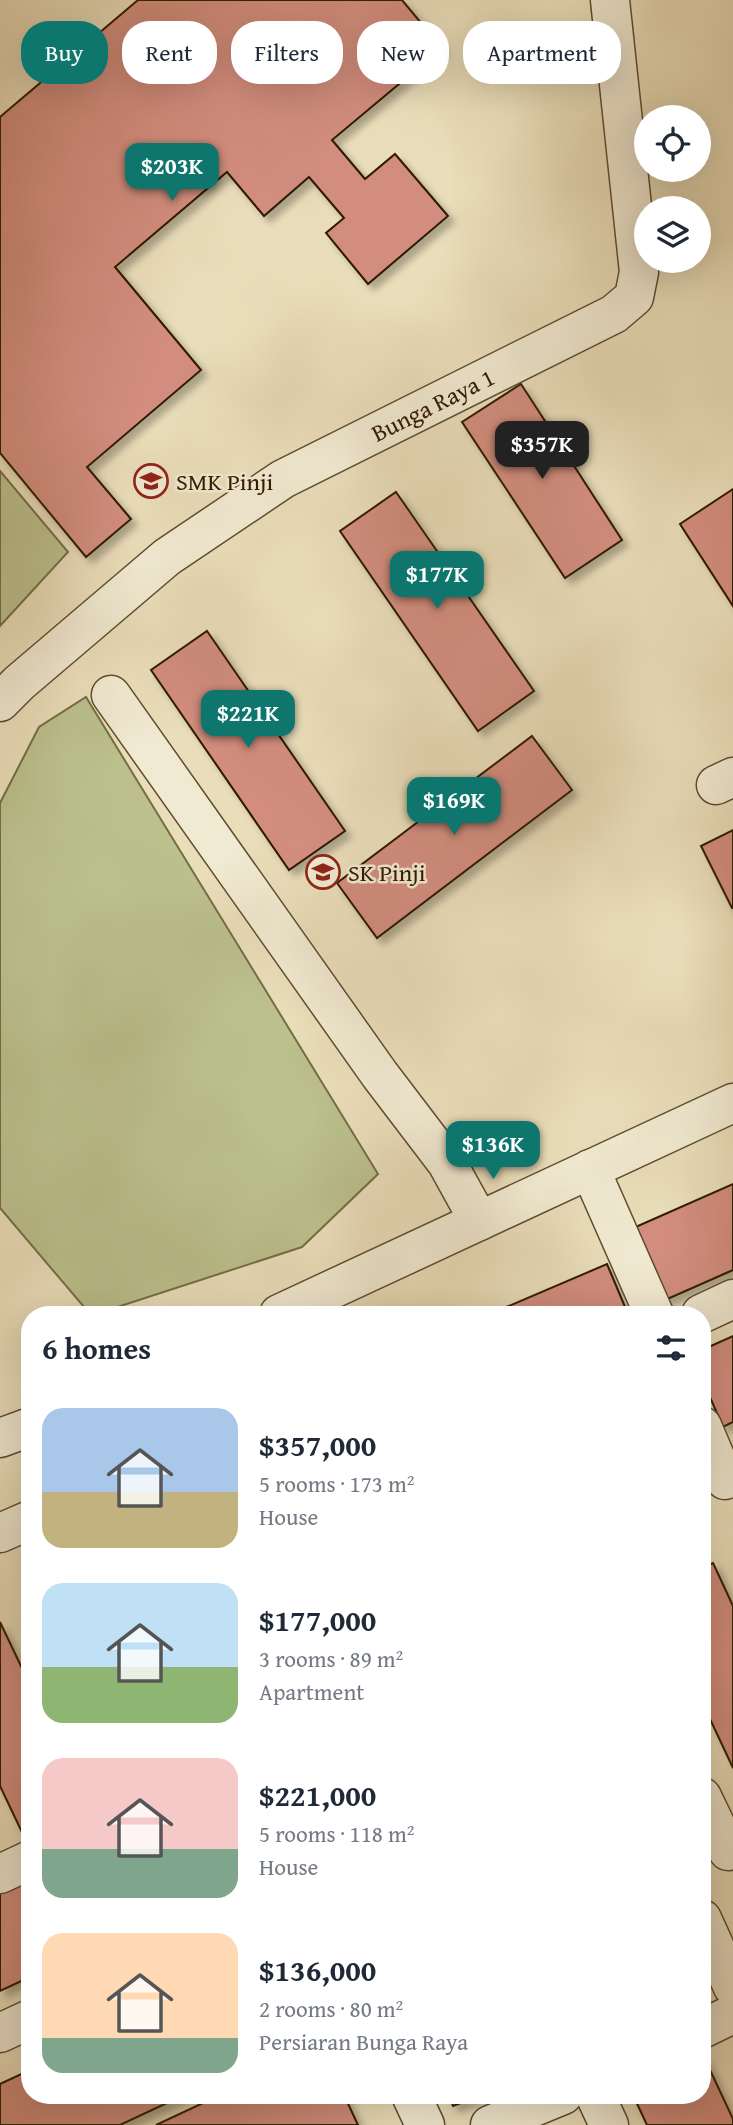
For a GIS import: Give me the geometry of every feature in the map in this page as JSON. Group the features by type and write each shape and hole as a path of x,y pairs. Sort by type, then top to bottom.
{"street":[{"name":"Bunga Raya 1","path":"0,702 167,557 284,480 614,314 634,297 639,272 610,0"},
{"path":"111,695 380,1075 447,1163 479,1221"},
{"path":"296,1306 733,1103"},
{"path":"590,1169 650,1306"},
{"path":"711,1309 733,1299"},
{"path":"0,1438 21,1430"},
{"path":"711,1454 720,1482"},
{"path":"0,1533 21,1524"},
{"path":"711,1824 721,1855"},
{"path":"0,1874 21,1864"},
{"path":"711,1939 733,1987"},
{"path":"711,2025 733,2014"},
{"path":"0,2032 21,2023"},
{"path":"415,2104 425,2125"},
{"path":"491,2125 541,2104"},
{"path":"599,2104 609,2125"}],"green space":[{"path":"0,471 68,552 0,626"},
{"path":"86,697 378,1174 302,1247 121,1306 83,1306 0,1208 0,803 39,727"}],"building":[{"path":"138,0 402,0 420,21 357,21 357,84 399,84 332,140 365,179 395,154 448,216 368,284 326,233 344,218 309,177 264,216 227,172 115,267 201,370 87,467 131,519 86,557 0,453 0,117 39,84 108,84 108,25"},
{"path":"521,384 622,540 565,578 462,422"},
{"path":"733,489 733,606 680,524"},
{"path":"396,492 534,691 478,731 340,531"},
{"path":"207,631 345,831 289,870 151,670"},
{"path":"532,736 572,790 377,938 337,883"},
{"path":"733,830 733,908 732,908 701,846"},
{"path":"733,1184 733,1270 663,1301 631,1229"},
{"path":"607,1264 625,1306 509,1306"},
{"path":"733,1336 733,1422 723,1427 711,1400 711,1346"},
{"path":"713,1563 733,1606 733,1768 711,1721"},
{"path":"0,1622 21,1666 21,1830 0,1786"},
{"path":"21,1883 21,1981 0,1991 0,1893"},
{"path":"711,2072 733,2119 733,2125 647,2125 637,2104 711,2104"},
{"path":"21,2074 21,2104 165,2104 120,2125 0,2125 0,2084"},
{"path":"201,2104 348,2104 358,2125 156,2125"}],"place":[{"name":"SMK Pinji","path":"151,481"},
{"name":"SK Pinji","path":"323,872"}]}
